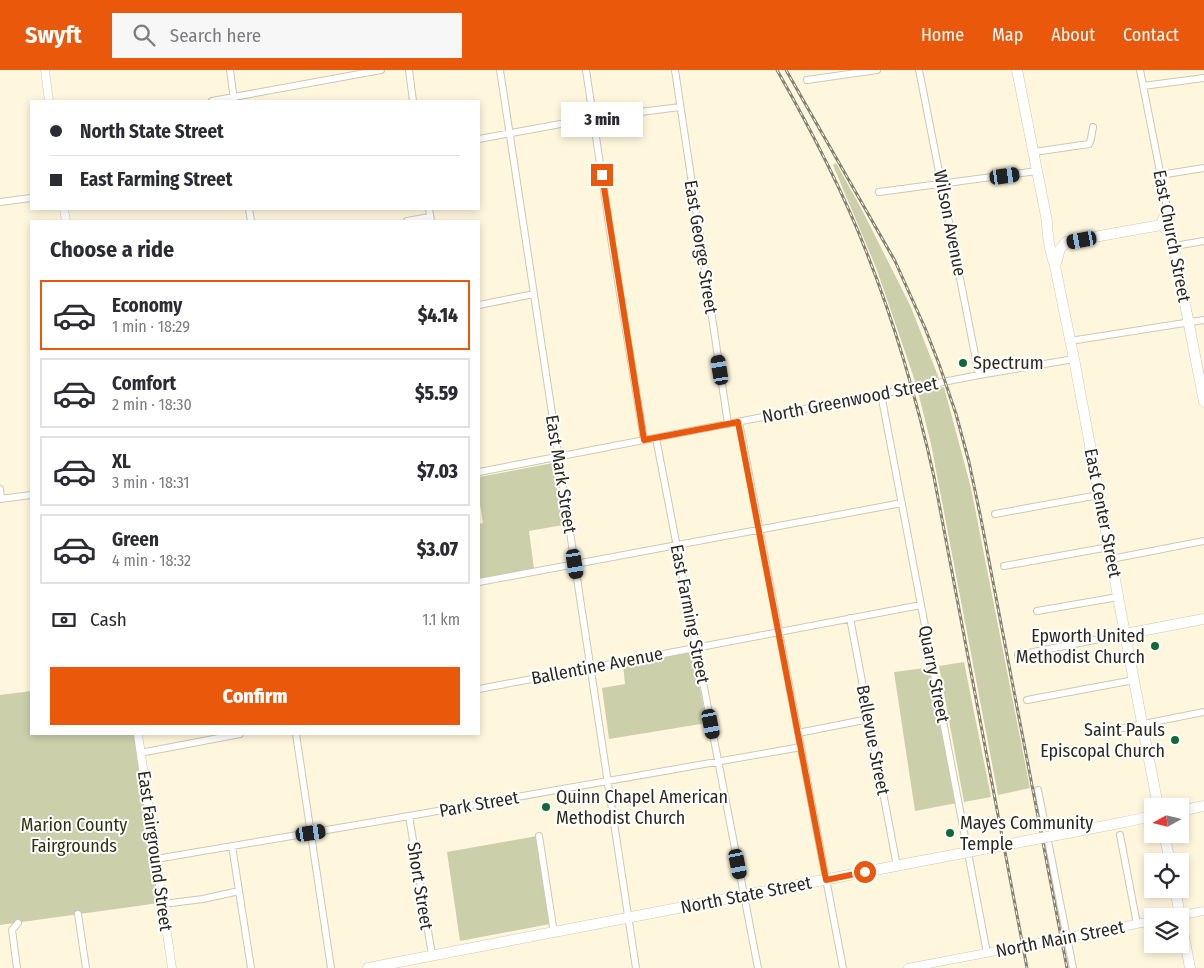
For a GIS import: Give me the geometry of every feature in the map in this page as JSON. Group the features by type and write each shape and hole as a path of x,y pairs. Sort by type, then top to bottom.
{"main road":[{"name":"East Center Street","path":"1018,70 1047,220 1050,252 1055,266 1074,358 1157,798"},
{"path":"1161,225 1167,209"},
{"name":"East Center Street","path":"1047,220 1053,234 1059,240 1066,242"},
{"path":"1055,266 1060,249 1066,242 1161,225 1167,230 1173,241"},
{"name":"East Church Street","path":"1173,241 1204,402"},
{"path":"1125,634 1204,619"},
{"path":"1189,809 1204,806"},
{"name":"North State Street","path":"368,968 1144,818"},
{"path":"1187,953 1190,968"}],"street":[{"path":"45,70 50,100"},
{"path":"230,70 234,99 381,70"},
{"path":"409,70 413,100"},
{"name":"East Mark Street","path":"500,70 636,968"},
{"path":"586,70 644,440"},
{"name":"East George Street","path":"675,70 728,424"},
{"path":"807,80 877,70"},
{"name":"Wilson Avenue","path":"919,70 979,376"},
{"name":"East Church Street","path":"1140,70 1173,241"},
{"path":"1143,86 1204,78"},
{"path":"480,139 593,118 680,107"},
{"path":"1034,152 1089,144 1093,127"},
{"path":"1160,175 1204,168"},
{"path":"879,192 1037,171"},
{"path":"0,202 30,198"},
{"path":"1173,241 1204,242"},
{"path":"480,305 534,294"},
{"path":"1070,341 1204,320"},
{"name":"North Greenwood Street","path":"480,472 1074,358"},
{"name":"Quarry Street","path":"881,394 987,953"},
{"path":"738,422 843,968"},
{"name":"East Farming Street","path":"656,438 758,968"},
{"path":"0,489 1,499 30,494"},
{"path":"996,514 1099,495"},
{"path":"480,582 902,503"},
{"path":"1111,559 1204,541"},
{"path":"1004,566 1109,547"},
{"path":"1037,611 1118,596"},
{"name":"Ballentine Avenue","path":"480,689 921,605"},
{"name":"Bellevue Street","path":"850,618 896,861"},
{"path":"1018,655 1125,634"},
{"path":"1027,700 1134,680"},
{"path":"1098,733 1204,712"},
{"path":"798,733 869,719"},
{"name":"East Fairground Street","path":"138,735 172,968"},
{"path":"140,752 234,735"},
{"path":"296,735 331,968"},
{"name":"Park Street","path":"156,859 801,748"},
{"path":"1038,790 1073,968"},
{"name":"Short Street","path":"409,816 432,955"},
{"path":"1120,835 1137,924"},
{"path":"539,836 554,933"},
{"path":"232,846 251,968"},
{"path":"162,904 204,899 239,891"},
{"path":"1189,914 1204,911"},
{"path":"78,914 86,968"},
{"path":"17,968 12,930 18,923"},
{"name":"North Main Street","path":"908,968 1144,923"}],"green space":[{"path":"836,163 910,305 940,381 916,384 877,270 833,165"},
{"path":"944,387 971,488 1030,788 998,795 931,444 918,392"},
{"path":"553,463 563,525 529,531 534,569 480,580 480,524 483,523 480,505 480,477"},
{"path":"692,650 707,723 609,739 602,688 625,684 623,664"},
{"path":"964,662 991,797 964,802 939,666"},
{"path":"933,667 957,803 915,811 894,672"},
{"name":"Marion County Fairgrounds","path":"30,691 30,735 134,735 159,903 0,925 0,695"},
{"path":"537,836 550,924 460,941 447,852"}],"railway":[{"path":"777,70 825,159 857,228 896,334 913,391 934,477 1027,968"},
{"path":"786,70 895,261 925,328 956,414 969,462 981,519 1067,968"}],"place":[{"name":"Spectrum","path":"963,363"},
{"name":"Epworth United Methodist Church","path":"1155,646"},
{"name":"Saint Pauls Episcopal Church","path":"1175,740"},
{"name":"Quinn Chapel American Methodist Church","path":"546,807"},
{"name":"Mayes Community Temple","path":"950,833"}],"route":[{"path":"602,175 644,440 738,422 826,880 865,872"}]}
